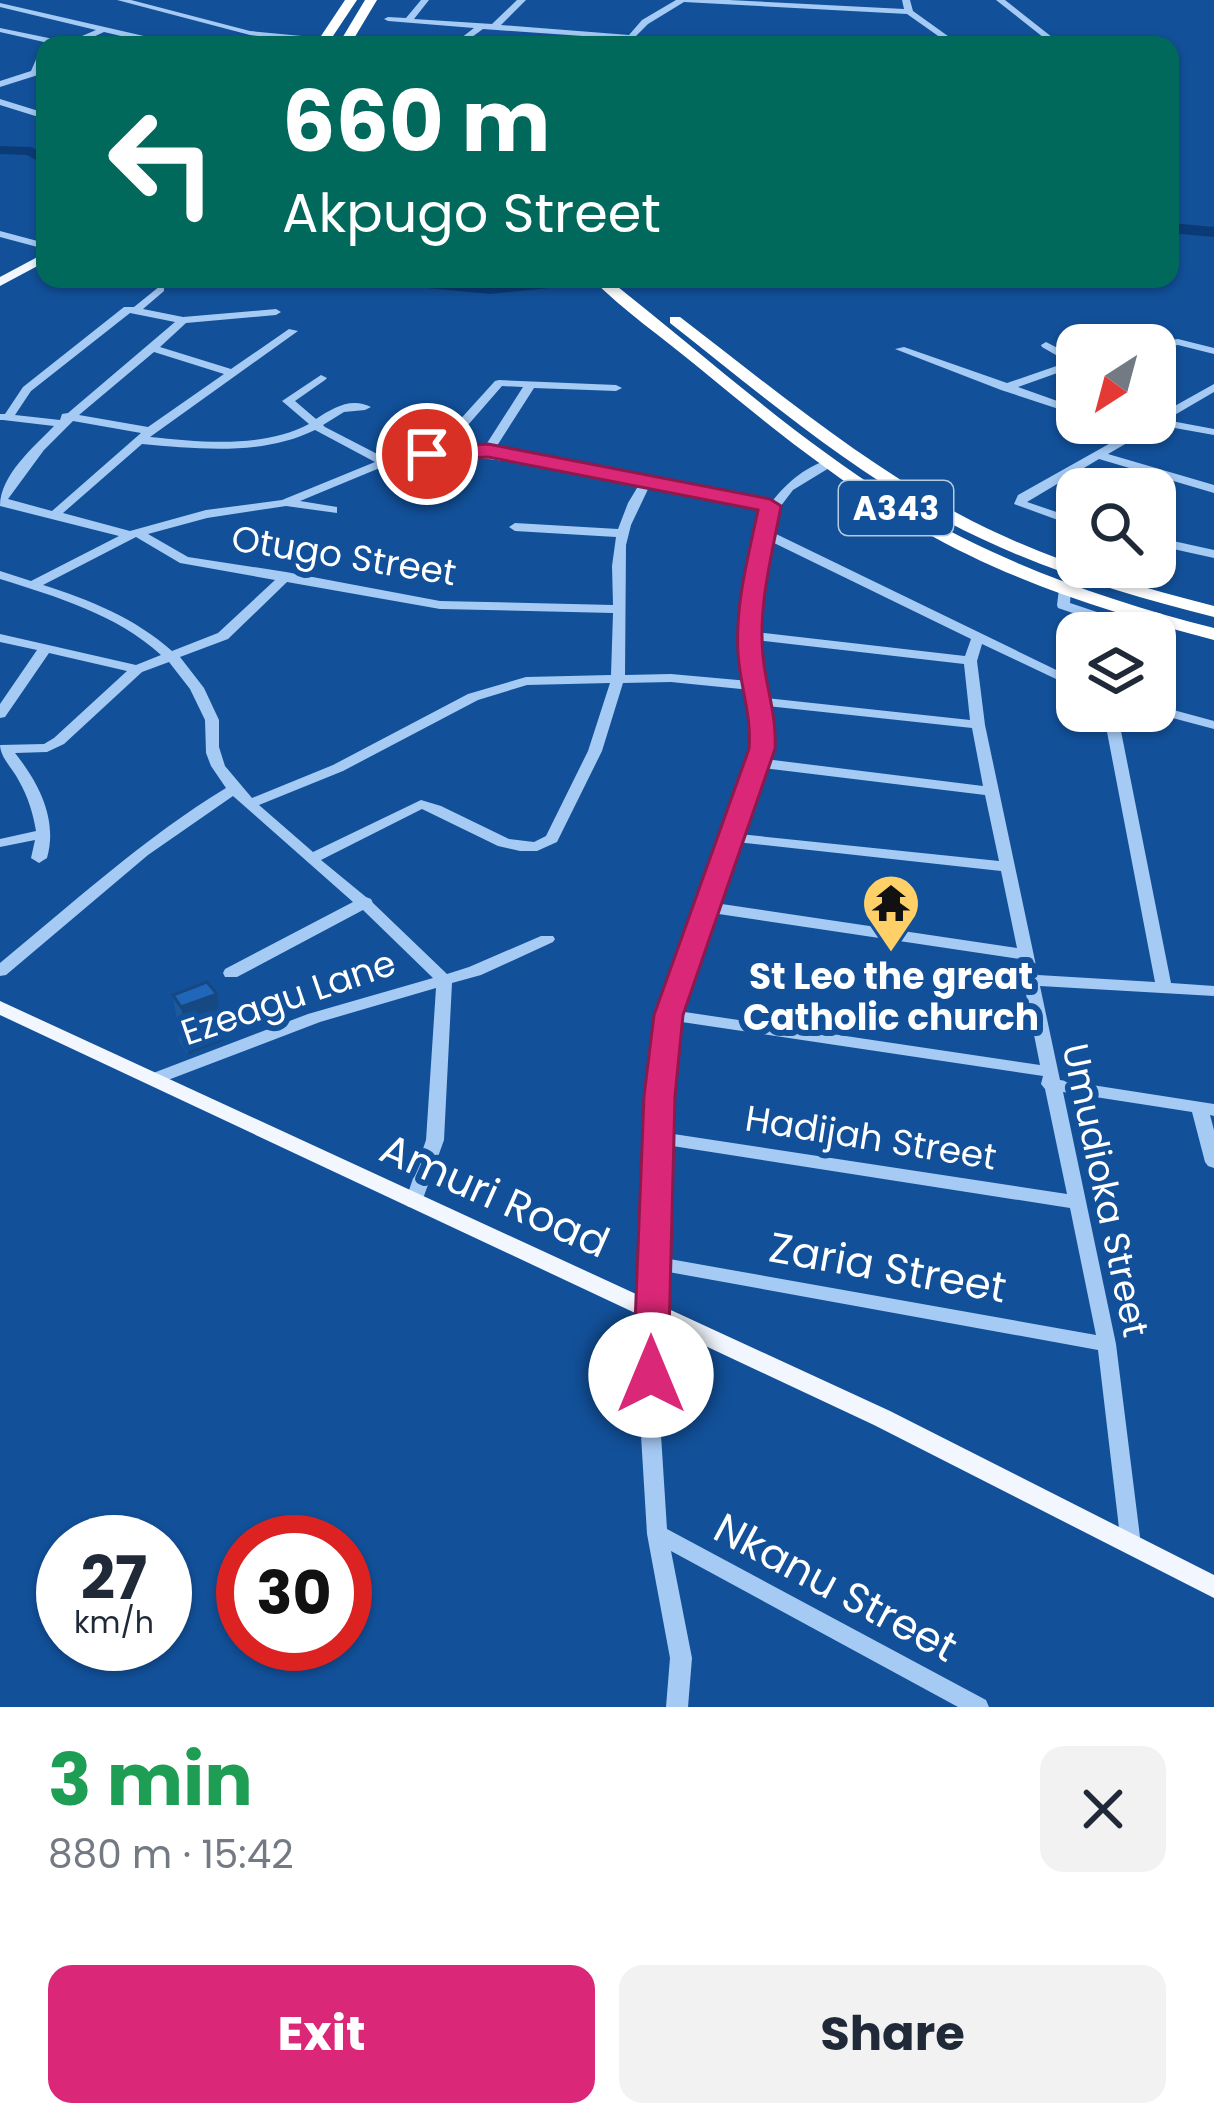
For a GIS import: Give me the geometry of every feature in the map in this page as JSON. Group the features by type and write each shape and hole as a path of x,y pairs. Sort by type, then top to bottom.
{"highway":[{"path":"327,36 351,0"},
{"path":"349,36 371,0"},
{"name":"A343","path":"630,291 830,462 931,528 1065,589 1105,618 1214,634"},
{"name":"A343","path":"630,291 872,470 954,518 1093,577 1214,612"}],"main road":[{"path":"0,279 36,257"},
{"name":"Amuri Road","path":"0,1007 650,1307 1214,1587"}],"street":[{"path":"121,0 272,36"},
{"path":"409,20 424,0"},
{"path":"471,36 522,0"},
{"path":"634,36 683,0 909,12 944,36"},
{"path":"905,0 909,12"},
{"path":"1000,0 1046,36"},
{"path":"0,5 126,36"},
{"path":"388,19 581,36"},
{"path":"0,30 36,38"},
{"path":"90,36 102,31"},
{"path":"0,40 19,34"},
{"path":"0,84 36,71"},
{"path":"0,102 36,113"},
{"path":"0,234 36,248"},
{"path":"139,307 160,289"},
{"path":"4,417 27,389 128,309 139,307 183,320 276,312"},
{"path":"1,501 20,468 62,420 183,320"},
{"path":"57,512 145,435 293,331"},
{"path":"1176,342 1214,351"},
{"path":"1002,389 1077,362 1046,345"},
{"path":"152,348 232,373"},
{"path":"900,349 1056,406"},
{"path":"321,378 288,401 313,425 383,461"},
{"path":"488,451 530,385"},
{"path":"457,451 462,424 496,386 616,388"},
{"path":"1176,410 1214,387"},
{"path":"4,417 62,420 145,435 243,441 313,425 347,406 365,407"},
{"path":"1176,426 1214,432"},
{"path":"1074,468 1117,444"},
{"path":"33,586 134,534 206,514 285,503 383,461 488,451 770,506 830,462"},
{"path":"1098,455 1214,489"},
{"path":"1056,478 1020,504 1056,516"},
{"path":"311,859 421,804 478,832 544,846 552,839 582,775 615,679 619,533 647,479"},
{"name":"Otugo Street","path":"1,501 134,534 184,560 440,605 620,608"},
{"path":"285,503 333,510"},
{"path":"677,1707 681,1658 657,1534 650,1419 657,1138 668,1015 728,836 759,763 764,718 749,614 770,506"},
{"path":"515,527 619,533"},
{"path":"768,535 1056,676"},
{"path":"1176,546 1214,554"},
{"path":"0,575 144,630 174,658 214,723 212,748 234,789 400,931 444,980 435,1140 414,1202"},
{"path":"2,749 46,748 59,741 137,669 223,636 286,576"},
{"path":"751,635 970,661"},
{"path":"0,638 137,669"},
{"name":"Umudioka Street","path":"977,640 970,661 977,725 1027,955 1047,1078 1107,1344 1132,1545"},
{"path":"0,714 46,647"},
{"path":"250,804 338,768 494,689 554,679 615,679 757,693 977,725"},
{"path":"1176,715 1214,724"},
{"path":"1114,732 1165,986"},
{"path":"2,749 28,786 44,834 39,858"},
{"path":"759,763 992,791"},
{"path":"0,970 79,910 160,835 234,789"},
{"path":"0,843 44,834"},
{"path":"728,836 1007,867"},
{"path":"231,973 366,902"},
{"path":"707,907 1027,955"},
{"name":"Ezeagu Lane","path":"154,1079 314,1018 444,980 547,939"},
{"path":"1030,980 1214,992"},
{"path":"668,1015 1206,1108 1214,1162"},
{"name":"Hadijah Street","path":"657,1138 1075,1202"},
{"name":"Zaria Street","path":"656,1263 1107,1344"},
{"name":"Nkanu Street","path":"657,1534 978,1707"}],"building":[{"path":"207,982 217,994 181,1007 173,995"}],"waterway":[{"path":"0,150 36,155"},
{"path":"1179,229 1214,232"},
{"path":"480,288 500,288"}],"place":[{"name":"St Leo the great Catholic church","path":"891,954"}],"route":[{"path":"427,454 488,451 770,506 749,614 754,686 764,718 762,749 668,1015 659,1096 651,1375"}]}
